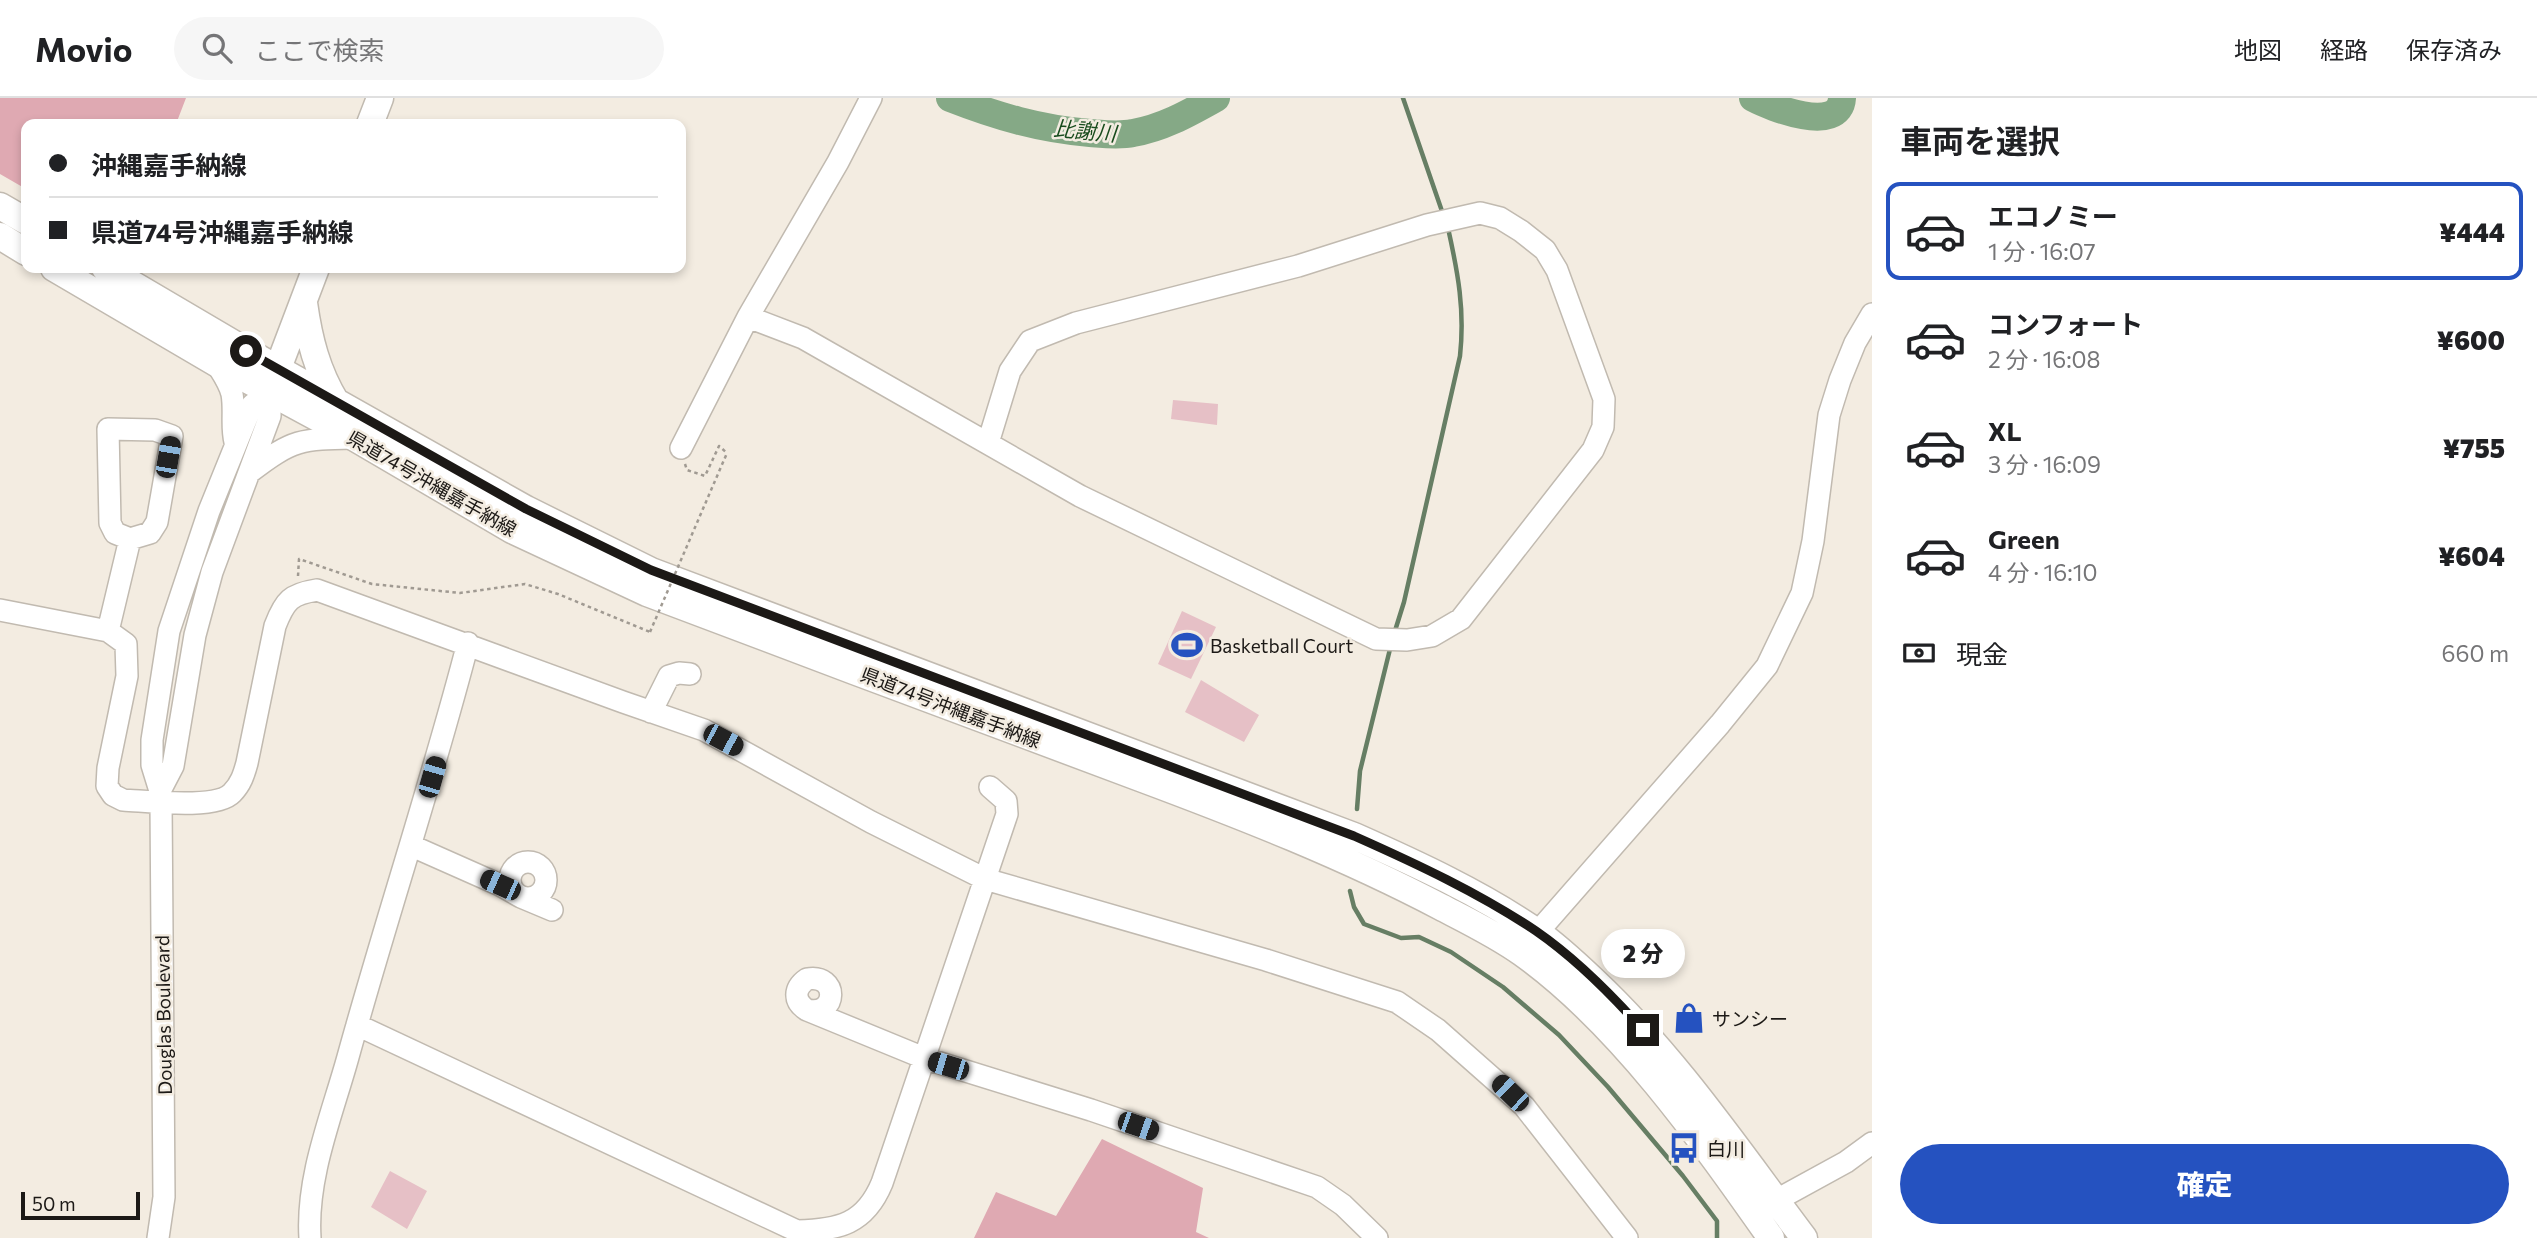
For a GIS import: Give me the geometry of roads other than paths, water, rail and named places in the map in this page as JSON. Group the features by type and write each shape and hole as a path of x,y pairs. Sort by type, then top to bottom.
{"main road":[{"path":"372,119 380,98"},
{"path":"0,206 21,218"},
{"path":"0,236 21,249"},
{"name":"県道74号沖縄嘉手納線","path":"63,273 216,362 336,402 526,509 651,570 1354,836 1435,872 1529,942"},
{"path":"113,273 274,380 314,273"},
{"path":"303,302 317,362 324,383 336,402"},
{"name":"県道74号沖縄嘉手納線","path":"274,380 355,438 512,530 647,593 1223,810 1361,867 1450,911 1566,954 1626,1011 1676,1068 1765,1206 1804,1238"},
{"name":"県道74号沖縄嘉手納線","path":"1765,1206 1771,1238"}],"street":[{"path":"681,448 748,317 838,162 871,98"},
{"path":"748,317 803,338 1080,496 1376,639 1407,640 1432,636 1461,619 1593,450 1603,427 1604,399 1557,270 1545,250 1500,218 1480,213 1427,225 1298,266 1076,323 1030,341 1010,371 988,443"},
{"path":"1529,942 1720,724 1767,666 1802,593 1813,541 1829,415 1850,356 1872,314"},
{"name":"Douglas Boulevard","path":"216,362 232,394 232,427 236,447"},
{"name":"Douglas Boulevard","path":"158,1238 164,1197 160,796 152,765 152,740 169,631 209,511 252,405 274,380"},
{"name":"Douglas Boulevard","path":"160,796 173,766 195,635 205,596 270,416 274,380"},
{"path":"108,429 155,430 172,436 157,522 150,533 130,539 115,533 110,523 108,429"},
{"path":"250,472 296,442 355,438"},
{"path":"107,631 130,539"},
{"path":"0,610 107,631 126,644 127,676 108,768 107,786 113,795 123,800 160,796 213,801 231,795 242,781 247,763 275,626 282,607 297,593 317,590 704,730 871,822 985,878 1266,960 1397,1002 1438,1030 1524,1106 1627,1238"},
{"path":"310,1238 309,1213 315,1173 412,846 468,643"},
{"path":"651,712 669,676 690,674"},
{"path":"357,1025 797,1231 824,1231 851,1222 868,1210 882,1183 1007,814 1006,801 990,787"},
{"path":"412,846 552,910"},
{"path":"807,1010 924,1058 1091,1110 1317,1187 1343,1205 1377,1238"},
{"path":"1765,1206 1846,1162 1872,1143"}],"waterway":[{"name":"比謝川","path":"950,98 1036,125 1117,135 1144,131 1165,124 1216,98"},
{"path":"1403,98 1444,217"},
{"name":"比謝川","path":"1753,98 1788,112 1817,117 1830,115 1838,109 1842,98"},
{"path":"1394,634 1404,602 1460,356 1460,292 1448,228"},
{"path":"1357,809 1360,771 1391,645"},
{"path":"1350,891 1354,907 1364,924 1401,938 1419,937 1451,952 1503,987 1559,1035 1608,1087 1683,1176 1717,1221 1717,1238"}],"place":[{"name":"Basketball Court","path":"1187,645"},
{"name":"サンシー","path":"1689,1018"},
{"name":"白川","path":"1684,1148"}]}
